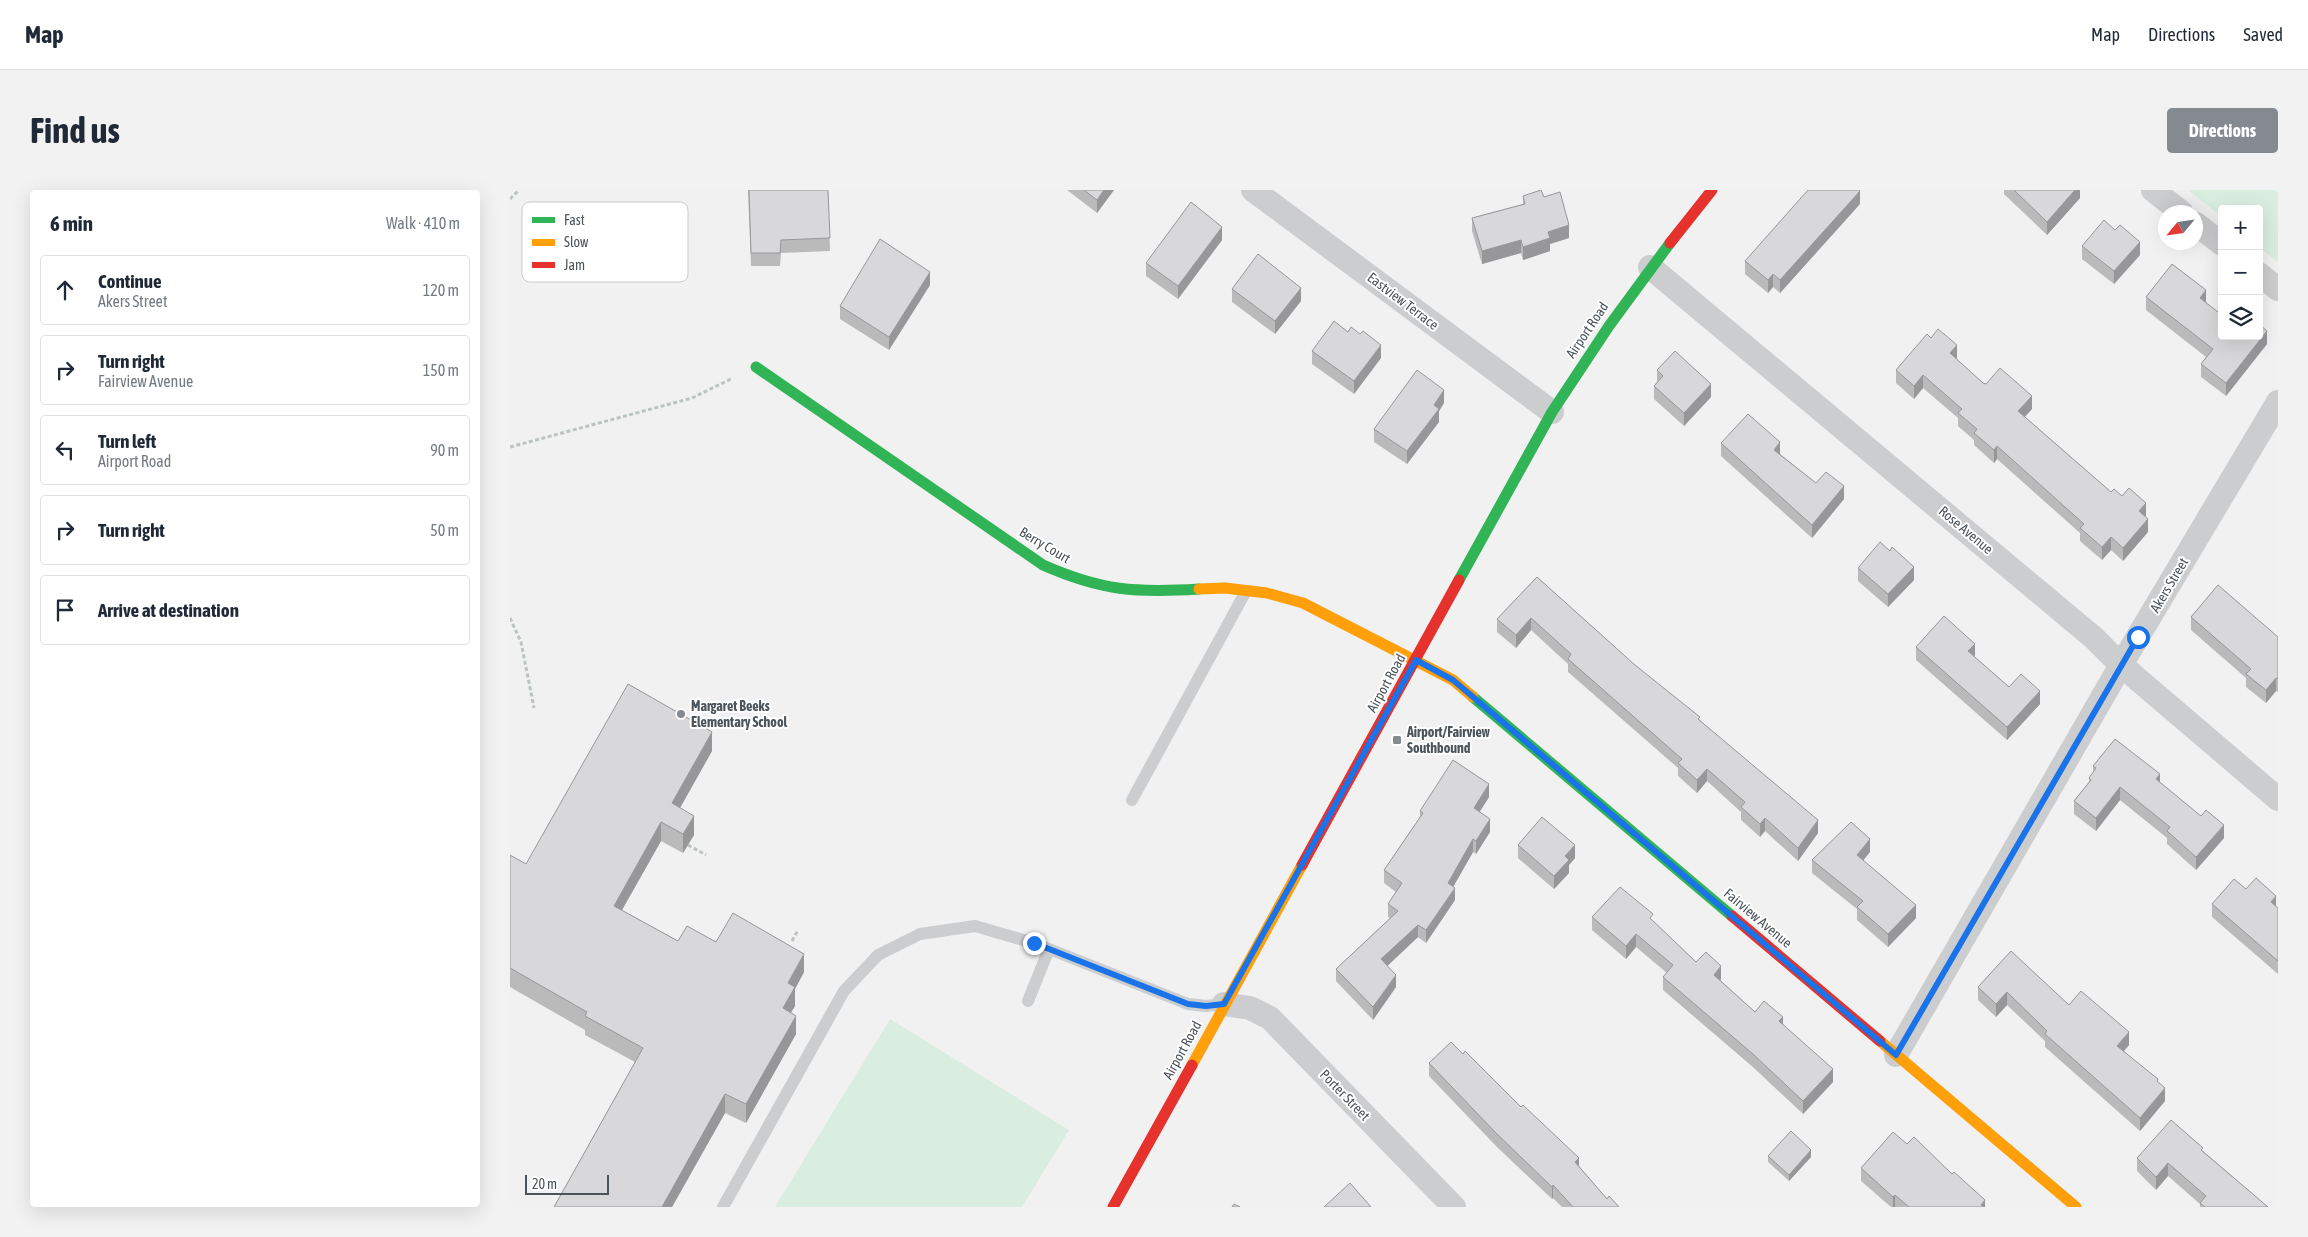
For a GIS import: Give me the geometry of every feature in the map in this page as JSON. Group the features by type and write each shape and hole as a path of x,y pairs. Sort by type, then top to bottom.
{"street":[{"name":"Eastview Terrace","path":"1254,190 1552,412"},
{"name":"Airport Road","path":"1113,1207 1552,412 1597,340 1650,267 1712,190"},
{"path":"2153,190 2172,205"},
{"path":"2203,229 2218,241"},
{"name":"Rose Avenue","path":"1650,267 1683,292 2094,638 2121,665 2278,799"},
{"path":"2263,277 2278,289"},
{"name":"Berry Court","path":"756,367 1043,564 1069,576 1114,589 1152,592 1225,588 1267,593 1303,603 1416,660"},
{"name":"Akers Street","path":"1896,1055 2121,665 2278,402"},
{"name":"Fairview Avenue","path":"1416,660 1453,680 2076,1207"},
{"name":"Porter Street","path":"1224,1004 1250,1008 1270,1018 1454,1207"}],"lane":[{"path":"1132,800 1246,591"},
{"path":"723,1207 844,991 878,955 920,934 975,926 1049,949 1188,1004 1206,1006 1224,1004"},
{"path":"1028,1001 1049,949"}],"path":[{"path":"510,199 519,190"},
{"path":"510,447 692,398 756,367"},
{"path":"510,618 521,642 534,708"},
{"path":"688,844 706,855"},
{"path":"792,942 798,930"}],"green space":[{"path":"2188,190 2278,190 2277,262 2263,250 2263,205 2218,205 2218,214"},
{"path":"890,1019 1069,1130 1022,1207 775,1207"}],"building":[{"path":"749,190 828,190 830,238 781,240 780,253 751,253"},
{"path":"1084,190 1104,190 1097,200"},
{"path":"1541,190 1544,197 1560,192 1569,225 1548,232 1550,238 1523,247 1521,240 1482,251 1472,218 1525,204 1523,196"},
{"path":"1808,190 1860,191 1780,280 1773,274 1768,280 1745,261"},
{"path":"2014,190 2075,190 2047,222"},
{"path":"1191,202 1222,227 1178,286 1146,263"},
{"path":"2104,220 2115,230 2120,225 2140,242 2114,271 2082,246"},
{"path":"880,239 930,272 889,337 840,306"},
{"path":"1258,254 1301,288 1275,321 1232,289"},
{"path":"2172,264 2206,290 2200,298 2218,312 2218,340 2260,340 2226,383 2201,364 2213,349 2146,297"},
{"path":"1334,321 1348,332 1351,327 1360,334 1363,331 1381,345 1354,381 1312,351"},
{"path":"2263,328 2267,331 2263,336"},
{"path":"1938,329 1957,345 1950,353 1983,383 1986,384 2000,368 2032,396 2018,411 2111,492 2114,489 2122,496 2129,488 2146,503 2139,511 2148,519 2123,548 2111,537 2102,547 2080,528 2084,524 1997,446 1994,450 1974,433 1977,429 1958,413 1962,409 1923,375 1914,386 1896,370 1927,334 1931,338"},
{"path":"1675,351 1711,384 1684,413 1654,386 1663,376 1657,370"},
{"path":"1417,370 1444,390 1434,405 1439,409 1407,451 1374,429"},
{"path":"1748,414 1780,442 1774,450 1816,483 1826,472 1844,486 1812,525 1721,443"},
{"path":"1880,542 1890,551 1892,547 1914,567 1888,594 1858,568"},
{"path":"1537,577 1635,665 1700,717 1698,719 1818,820 1798,848 1765,818 1760,824 1741,807 1745,802 1707,769 1697,780 1678,763 1682,759 1568,659 1571,654 1531,618 1516,635 1497,619"},
{"path":"2218,585 2278,637 2278,679 2276,678 2266,690 2246,674 2251,669 2191,617"},
{"path":"1944,616 1975,644 1968,651 2009,687 2021,674 2040,691 2007,727 1916,647"},
{"path":"628,684 712,732 672,803 694,816 683,834 661,822 614,906 678,941 687,926 716,942 733,913 804,954 788,983 795,987 783,1008 796,1016 746,1104 725,1094 662,1207 554,1207 643,1048 585,1016 587,1012 510,968 510,855 526,864"},
{"path":"2115,739 2160,774 2156,779 2201,816 2206,810 2224,825 2196,857 2167,831 2170,827 2120,787 2096,818 2074,801 2091,780 2089,778 2096,768 2093,766"},
{"path":"1453,760 1489,784 1474,808 1490,819 1476,841 1473,839 1448,883 1455,888 1426,930 1418,925 1381,959 1396,975 1373,1007 1336,969 1398,911 1388,904 1402,883 1384,870 1423,813 1420,811"},
{"path":"1542,817 1575,845 1565,856 1569,860 1554,876 1518,845"},
{"path":"1851,822 1870,839 1857,855 1916,905 1888,934 1857,907 1863,901 1812,860"},
{"path":"2256,878 2276,896 2271,902 2278,908 2278,961 2212,904 2234,879 2246,889"},
{"path":"1620,887 1653,914 1650,918 1696,962 1706,952 1721,966 1714,975 1755,1012 1764,1001 1783,1017 1779,1021 1833,1069 1803,1101 1754,1055 1663,977 1673,965 1636,934 1626,946 1592,917"},
{"path":"2011,951 2069,1005 2081,991 2129,1032 2117,1046 2158,1079 2157,1081 2165,1088 2140,1118 2045,1034 2047,1031 2007,992 1996,1004 1978,987"},
{"path":"1451,1042 1463,1054 1465,1051 1521,1107 1523,1105 1579,1158 1575,1162 1607,1199 1609,1196 1619,1207 1573,1207 1553,1185 1552,1187 1496,1133 1429,1063"},
{"path":"2171,1120 2203,1148 2201,1150 2268,1207 2205,1207 2200,1203 2206,1196 2168,1163 2156,1177 2137,1158"},
{"path":"1791,1131 1811,1150 1789,1175 1768,1156"},
{"path":"1893,1132 1907,1144 1914,1137 1952,1174 1954,1172 1985,1200 1981,1205 1984,1207 1909,1207 1895,1195 1893,1197 1861,1168"},
{"path":"1350,1183 1371,1207 1324,1207"}],"traffic: fast":[{"path":"1459,580 1552,412 1609,326 1670,243"},
{"path":"756,367 1043,565 1083,580 1120,588 1156,591 1199,589"},
{"path":"1473,697 1732,916"}],"traffic: slow":[{"path":"1199,589 1225,588 1267,593 1303,603 1453,680 1473,697"},
{"path":"1192,1065 1302,865"},
{"path":"1880,1041 2076,1207"}],"traffic: jam":[{"path":"1670,243 1712,190"},
{"path":"1302,865 1459,580"},
{"path":"1732,916 1880,1041"},
{"path":"1113,1207 1192,1065"}],"place":[{"name":"Margaret Beeks Elementary School","path":"681,714"},
{"name":"Airport/Fairview Southbound","path":"1397,740"}],"route":[{"path":"1034,943 1188,1004 1206,1006 1224,1004 1416,660 1453,680 1896,1055 2138,637"}]}
